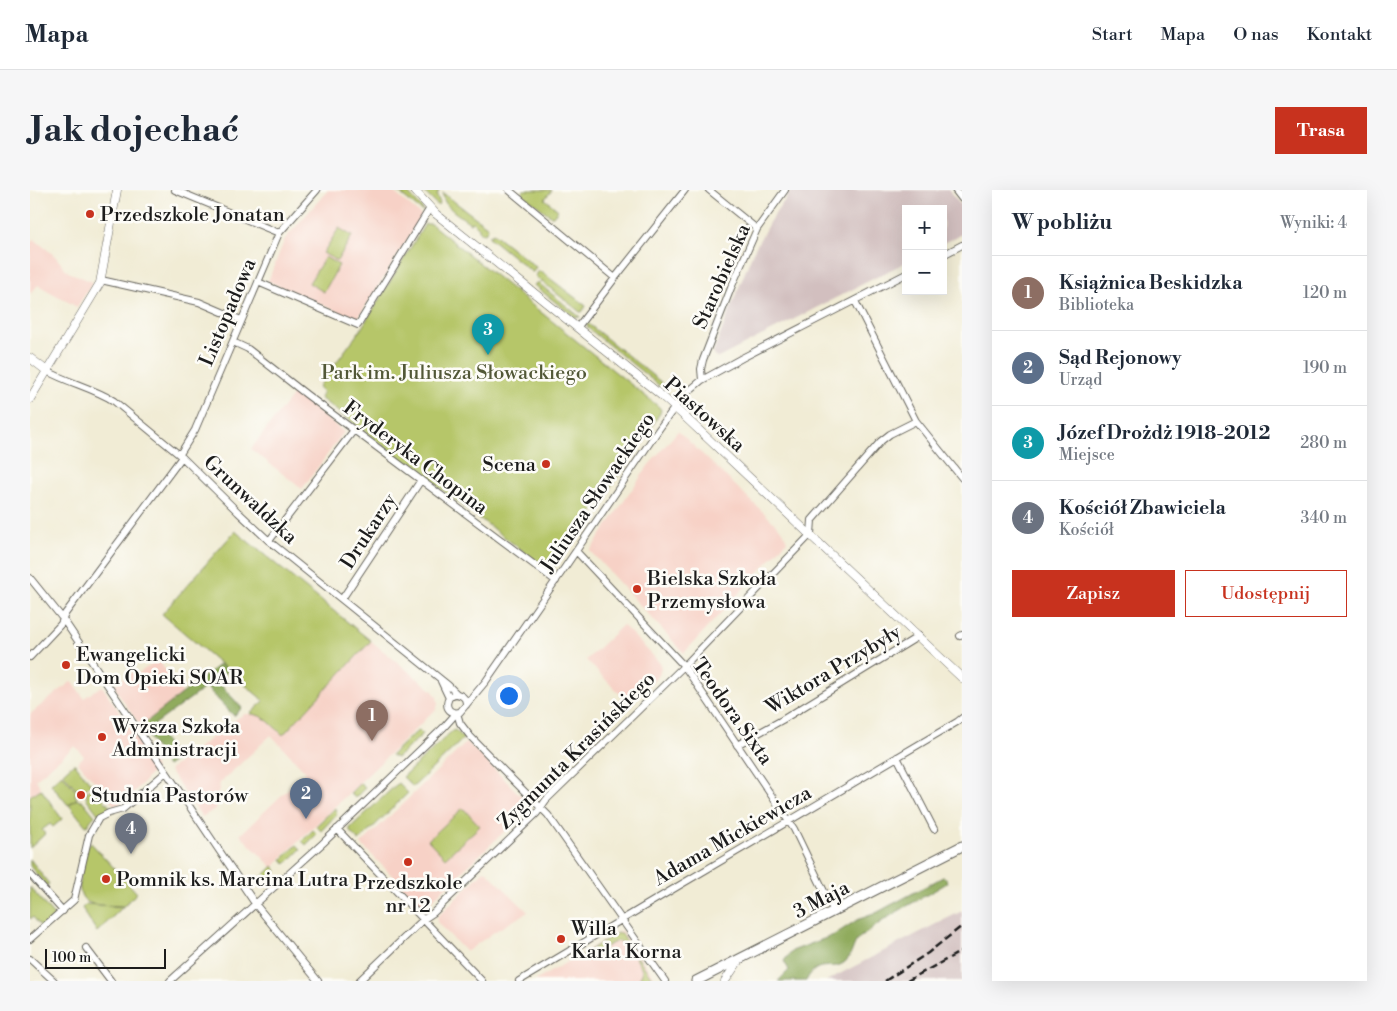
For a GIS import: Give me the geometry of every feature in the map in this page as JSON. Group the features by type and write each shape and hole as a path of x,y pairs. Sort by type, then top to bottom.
{"main road":[{"name":"3 Maja","path":"696,981 962,846"}],"street":[{"path":"30,399 101,280 117,190"},
{"name":"Listopadowa","path":"30,658 61,624 65,614 181,455 195,430 279,233 316,190"},
{"name":"Piastowska","path":"414,190 436,214 675,407 962,678"},
{"path":"508,190 615,278"},
{"path":"577,328 685,190"},
{"path":"709,190 757,229"},
{"name":"Starobielska","path":"702,380 702,360 731,288 757,229 785,190"},
{"path":"955,190 962,199"},
{"path":"178,191 279,233"},
{"path":"258,282 358,325 430,208"},
{"path":"947,253 962,245"},
{"name":"Juliusza Słowackiego","path":"466,705 478,692 675,407 689,390 702,380 742,358 902,276"},
{"path":"101,280 199,302 241,320"},
{"path":"855,301 916,421 962,478"},
{"name":"Fryderyka Chopina","path":"233,342 248,349 556,581"},
{"name":"Grunwaldzka","path":"30,358 60,378 114,401 181,455 269,541 460,695"},
{"path":"810,534 812,520 881,441 890,434 916,421"},
{"path":"269,541 354,430"},
{"name":"Drukarzy","path":"342,600 421,480"},
{"name":"Zygmunta Krasińskiego","path":"359,981 537,813 546,800 684,666 810,534"},
{"name":"Teodora Sixta","path":"576,551 684,666 788,821 834,912"},
{"path":"30,578 63,619 256,905 318,981"},
{"name":"Wiktora Przybyły","path":"737,744 782,720 919,636"},
{"name":"Grunwaldzka","path":"440,679 448,698"},
{"path":"478,692 451,696 448,698 447,705 454,712 463,728 550,817 665,981"},
{"path":"454,712 463,710 466,705 466,702 460,695"},
{"path":"170,981 256,905 337,829 444,727 453,717 454,712"},
{"name":"Adama Mickiewicza","path":"519,981 962,718"},
{"path":"444,727 457,726 463,728"},
{"path":"897,757 934,829"},
{"path":"30,939 74,900 89,835 99,818 123,808 166,772"},
{"path":"337,829 482,981"},
{"path":"30,874 63,911"},
{"path":"86,948 111,981"},
{"path":"30,959 54,981"},
{"path":"725,981 739,960"}],"shaded area":[{"path":"328,190 391,190 422,216 357,320 268,281 285,239"},
{"path":"792,190 949,190 962,207 962,234 947,241 947,205 902,205 902,264 718,358 715,357 713,353 753,252 770,221"},
{"path":"34,239 55,256 68,272 93,282 77,307 38,285 30,294 30,243"},
{"path":"294,393 344,432 302,489 251,449"},
{"name":"Bielska Szkoła Przemysłowa","path":"678,431 783,531 787,541 684,653 590,551 648,466"},
{"path":"623,625 659,662 661,668 659,675 630,704 586,660"},
{"path":"371,641 433,691 437,697 438,704 436,710 424,719 273,868 240,835 306,772 271,735 220,783 215,809 202,817 169,770 245,714 256,714 263,717 283,735"},
{"path":"158,660 183,694 141,727 113,685 133,672 136,675"},
{"name":"Wyższa Szkoła Administracji","path":"72,681 84,698 102,686 156,767 143,783 119,804 114,805 78,762 84,756 75,746 36,779 41,789 30,796 30,714"},
{"path":"467,742 530,807 424,908 361,844"},
{"path":"485,870 528,912 494,932 466,952 437,922 437,917"},
{"path":"962,911 962,981 826,981 934,925"},
{"path":"621,930 657,981 535,981"}],"green space":[{"path":"396,190 405,190 422,208 423,212"},
{"path":"422,190 439,190 437,196 440,203 438,206"},
{"path":"523,190 552,190 545,199 558,210 551,216 522,194"},
{"path":"443,193 488,227 485,233 481,233 473,222 470,223 452,210 445,202"},
{"name":"Park im. Juliusza Słowackiego","path":"425,224 431,224 661,410 644,439 554,567 548,570 320,398 323,392 318,387 361,329"},
{"path":"339,228 352,236 337,261 323,253"},
{"path":"493,233 536,267 533,272 490,238 489,236"},
{"path":"325,257 339,265 324,292 309,283"},
{"path":"539,271 586,306 582,312 536,277"},
{"path":"537,282 580,317 574,317 534,285"},
{"path":"586,322 663,385 661,387 588,328"},
{"path":"235,531 371,641 283,735 264,718 250,714 264,701 162,614"},
{"path":"220,664 227,670 218,682 242,708 234,716 206,687 154,725 177,759 167,766 141,726"},
{"path":"419,730 423,734 397,758 391,755 408,739"},
{"path":"455,730 464,738 413,787 403,777"},
{"path":"73,764 91,784 84,791 77,790 63,773"},
{"path":"62,774 76,791 75,795 77,798 68,805 51,784"},
{"path":"360,783 365,788 355,798 350,793"},
{"path":"398,783 408,793 359,841 350,832 350,828"},
{"path":"93,787 111,809 98,814 86,798 87,795 85,793"},
{"path":"41,789 62,819 53,827 50,824 42,830 45,834 30,848 30,796"},
{"path":"77,799 83,801 95,816 86,826 69,805"},
{"path":"335,808 337,814 321,831 316,826"},
{"path":"463,808 480,826 445,858 428,840"},
{"path":"313,830 317,834 306,845 302,841"},
{"path":"91,843 137,893 124,906 93,904 85,901 81,895 80,878 88,845"},
{"path":"297,845 301,849 286,864 282,859"},
{"path":"30,859 49,884 46,886 30,866"},
{"path":"273,866 277,871 261,885 259,880"},
{"path":"943,877 946,878 947,883 896,912 859,938 845,962 840,965 815,969 806,981 778,981 789,970 784,961 792,951 834,935 857,920 876,913"},
{"path":"30,887 55,917 42,928 33,917 30,919"},
{"path":"86,904 123,907 97,932 82,908"},
{"path":"617,933 621,933 654,981 638,981 642,974 642,969 632,952 622,942 617,941 582,959 580,956"}],"railway":[{"path":"885,981 928,953 962,926"},
{"path":"907,981 962,951"}],"place":[{"name":"Przedszkole Jonatan","path":"90,214"},
{"name":"Józef Drożdż 1918-2012","path":"488,355"},
{"name":"Scena","path":"546,464"},
{"name":"Bielska Szkoła Przemysłowa","path":"637,589"},
{"name":"Ewangelicki Dom Opieki SOAR","path":"66,665"},
{"name":"Wyższa Szkoła Administracji","path":"102,737"},
{"name":"Książnica Beskidzka","path":"372,741"},
{"name":"Studnia Pastorów","path":"81,795"},
{"name":"Sąd Rejonowy","path":"306,819"},
{"name":"Kościół Zbawiciela","path":"131,854"},
{"name":"Przedszkole nr 12","path":"408,862"},
{"name":"Pomnik ks. Marcina Lutra","path":"106,879"},
{"name":"Willa Karla Korna","path":"561,939"}]}
